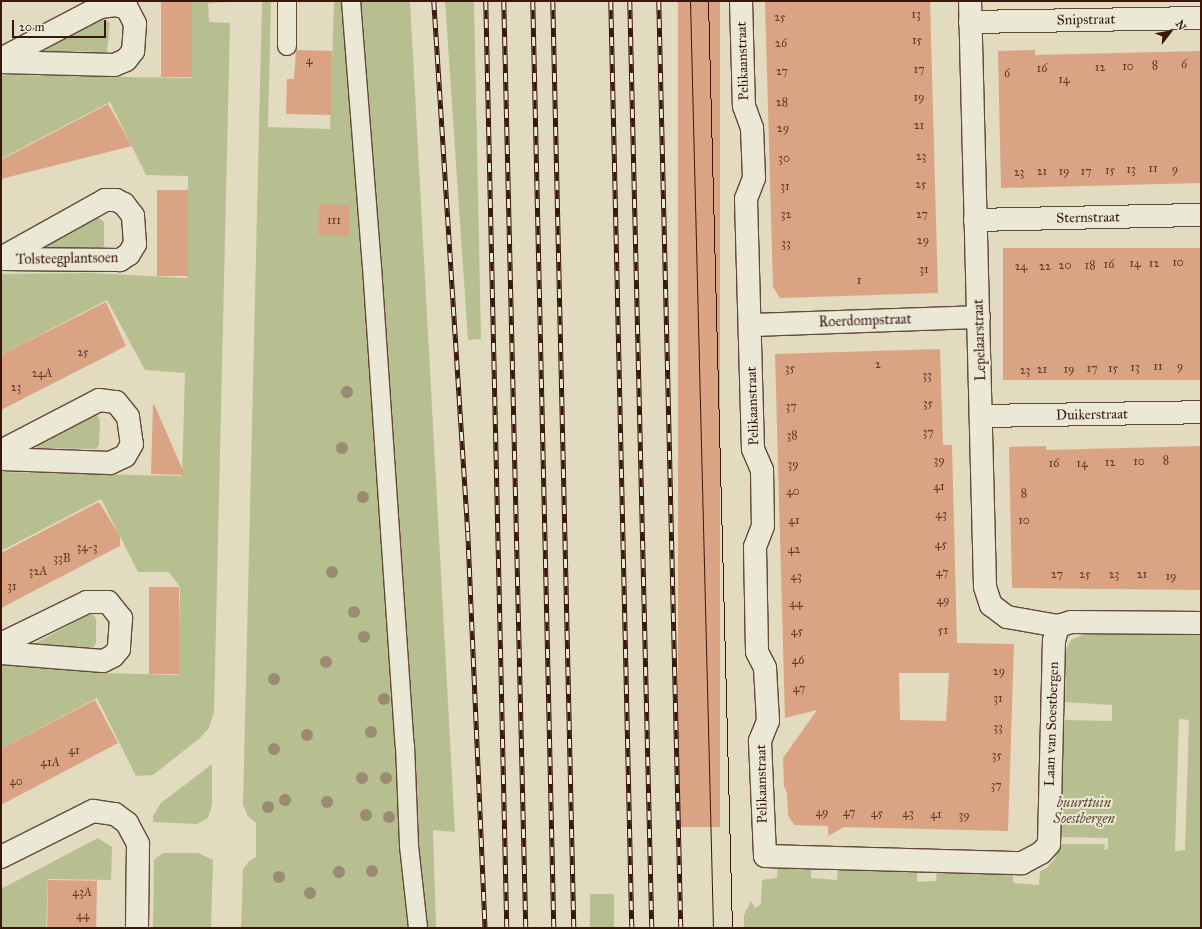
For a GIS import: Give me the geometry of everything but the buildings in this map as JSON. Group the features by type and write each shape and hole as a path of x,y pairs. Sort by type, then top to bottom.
{"street":[{"name":"Pelikaanstraat","path":"741,1 744,106 752,128 754,178 746,199 753,449 762,470 763,526 755,547 757,652 765,668 768,721 760,741 765,856"},
{"name":"Lepelaarstraat","path":"970,1 975,220 982,416 985,587 991,605 1006,617 1058,626"},
{"path":"1,59 100,7 116,5 127,8 135,24 133,51 126,60 114,65 1,62"},
{"name":"Snipstraat","path":"970,22 1201,18"},
{"name":"Tolsteegplantsoen","path":"105,200 116,200 124,204 133,216 135,244 130,254 120,260 1,259 105,200"},
{"name":"Sternstraat","path":"975,220 1201,215"},
{"name":"Roerdompstraat","path":"750,325 979,317"},
{"path":"1,450 99,400 116,402 128,417 132,444 125,456 110,463 1,459"},
{"name":"Duikerstraat","path":"982,416 1201,412"},
{"path":"1,644 87,602 108,602 122,618 119,649 113,656 103,661 1,653"},
{"path":"1058,626 1071,622 1201,623"},
{"name":"Laan van Soestbergen","path":"765,856 1022,863 1041,853 1049,844 1054,641 1058,626"},
{"path":"1,857 93,811 115,814 127,823 138,844 137,928"}],"lane":[{"path":"287,46 288,1"},
{"path":"351,1 398,641 409,846 418,928"}],"green space":[{"path":"192,1 230,2 208,3 209,22 230,23 214,712 209,728 200,738 153,775 136,776 97,698 1,749 1,663 102,673 178,675 180,587 169,572 138,572 101,499 1,551 1,472 182,476 185,373 145,370 107,300 1,355 1,274 91,273 187,278 188,176 146,175 110,102 1,159 1,75 191,78"},
{"path":"262,1 271,1 268,127 330,129 334,1 410,1 455,832 433,830 436,928 241,928 243,869 249,861 256,857 256,823 248,816 243,805"},
{"path":"445,1 474,1 481,339 468,340"},
{"path":"103,18 110,23 107,52 43,51"},
{"path":"98,217 104,222 104,246 102,250 38,249"},
{"path":"94,415 97,415 100,420 99,445 96,449 37,448 36,445"},
{"path":"90,614 94,615 96,619 96,643 93,648 33,647 32,645"},
{"name":"buurttuin Soestbergen","path":"1189,633 1201,633 1201,928 744,928 744,915 751,901 755,908 761,904 762,880 777,878 778,867 811,867 811,878 837,880 838,867 917,869 917,882 936,881 937,870 1013,872 1013,883 1039,885 1040,871 1047,868 1055,858 1058,844 1105,844 1104,850 1108,849 1108,838 1058,837 1062,720 1112,721 1112,705 1065,702 1066,649 1071,640 1084,634 1189,635","holes":["1179,719 1189,720 1185,850 1175,851"]},
{"path":"212,764 212,805 208,818 197,824 153,822 153,816 161,803"},
{"path":"98,838 112,847 111,880 48,879 46,928 1,928 1,889"},
{"path":"163,853 198,853 213,860 211,928 153,928 154,860"},
{"path":"590,894 614,894 614,928 590,928"}],"tram line":[{"path":"690,1 713,928"},
{"path":"708,1 732,928"}],"railway":[{"path":"434,1 468,532 485,928"},
{"path":"486,1 507,928"},
{"path":"504,1 526,928"},
{"path":"533,1 554,928"},
{"path":"553,1 574,928"},
{"path":"611,1 632,928"},
{"path":"630,1 652,928"},
{"path":"659,1 681,928"}]}
